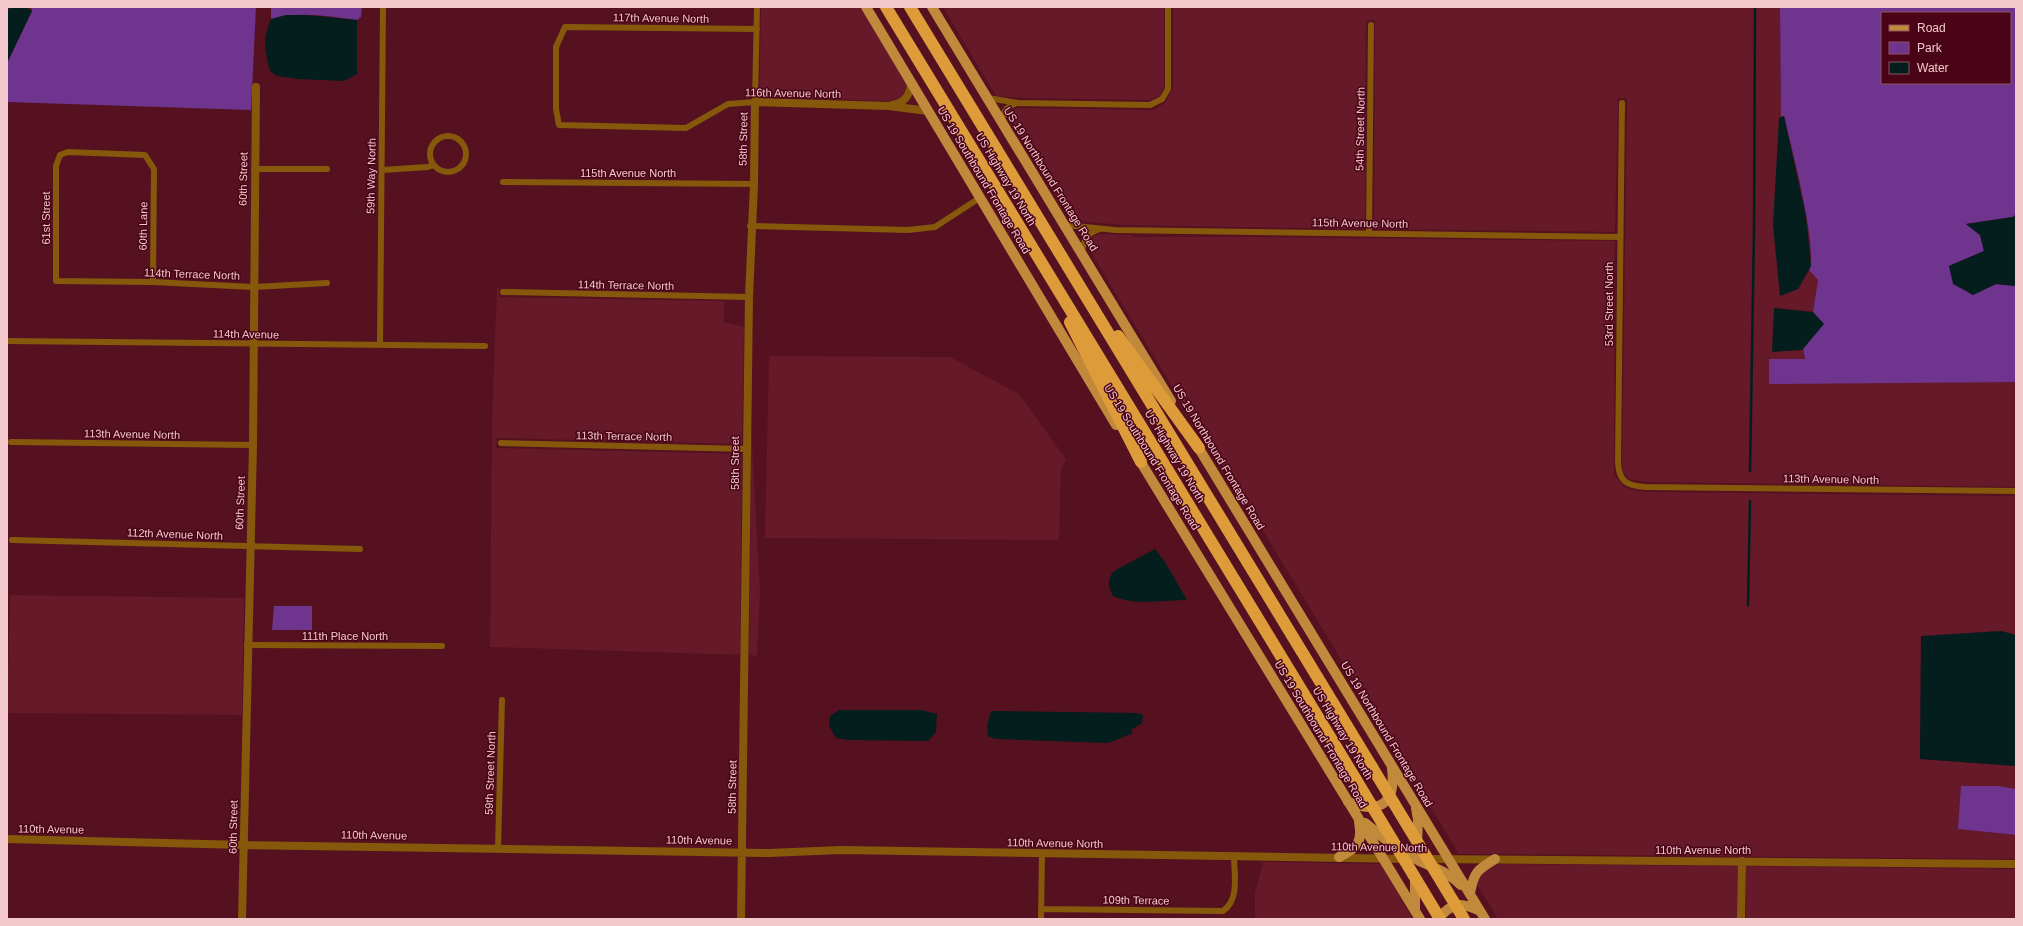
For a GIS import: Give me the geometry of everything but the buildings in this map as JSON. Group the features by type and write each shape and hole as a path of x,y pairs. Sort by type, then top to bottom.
{"highway":[{"name":"US Highway 19 North","path":"886,7 1356,778 1439,919"},
{"name":"US Highway 19 North","path":"910,7 1464,919"},
{"path":"1036,253 1141,462"},
{"path":"1078,284 1142,368 1199,448"}],"main road":[{"name":"US 19 Southbound Frontage Road","path":"866,7 1121,432 1141,462 1417,915"},
{"name":"US 19 Northbound Frontage Road","path":"932,7 1450,859 1482,915"},
{"path":"1348,802 1361,807 1386,803 1392,794 1394,783 1392,765"},
{"path":"1416,804 1418,820 1414,893 1417,915"},
{"path":"1339,857 1352,851 1359,842 1361,833 1359,818"},
{"path":"1359,818 1396,847 1416,859 1449,873 1470,893"},
{"path":"1470,893 1473,876 1478,869 1495,859"},
{"path":"1439,919 1450,908 1465,904 1482,915"}],"street":[{"name":"59th Way North","path":"380,345 383,7"},
{"name":"58th Street","path":"741,919 746,449 750,226 754,184 757,7"},
{"path":"986,98 996,101 1018,103 1150,105 1162,99 1168,89 1168,7"},
{"name":"54th Street North","path":"1369,234 1371,25"},
{"name":"117th Avenue North","path":"559,125 556,109 556,47 565,27 757,29"},
{"name":"116th Avenue North","path":"889,106 901,104 911,90 911,82"},
{"name":"60th Street","path":"242,919 247,645 253,445 253,287 256,87"},
{"name":"116th Avenue North","path":"559,125 686,128 728,104 755,102 889,106 928,111"},
{"name":"53rd Street North","path":"1622,102 1619,474 1627,484 1646,487"},
{"path":"1002,123 1003,113 1008,106 1018,103"},
{"path":"451,136 458,139 463,144 466,150 466,157 459,169 453,172 446,172 439,170 433,165 430,159 430,152 432,145 437,140 451,136"},
{"name":"61st Street","path":"56,281 56,166 60,155 68,152 145,155 154,169"},
{"path":"382,170 428,167 433,165"},
{"name":"60th Lane","path":"153,282 154,169"},
{"path":"254,169 327,170"},
{"name":"115th Avenue North","path":"503,182 754,184"},
{"path":"750,226 908,230 935,227 981,197"},
{"name":"115th Avenue North","path":"1065,225 1098,227 1100,229 1369,234 1620,236"},
{"path":"1082,252 1084,241 1087,236 1100,229"},
{"name":"114th Terrace North","path":"56,281 153,282 253,287 327,283"},
{"name":"114th Terrace North","path":"503,292 749,297"},
{"name":"114th Avenue","path":"7,341 485,346"},
{"name":"113th Avenue North","path":"11,442 253,445"},
{"name":"113th Terrace North","path":"500,443 746,449"},
{"name":"113th Avenue North","path":"1646,487 2016,491"},
{"name":"112th Avenue North","path":"12,540 360,549"},
{"name":"111th Place North","path":"247,645 442,646"},
{"name":"59th Street North","path":"498,848 502,700"},
{"name":"110th Avenue","path":"7,839 244,845 742,852"},
{"name":"110th Avenue North","path":"742,852 841,850 1339,857 1384,859 2016,864"},
{"path":"1041,919 1042,854"},
{"name":"109th Terrace","path":"1041,909 1223,911 1230,906 1234,899 1234,856"},
{"path":"1741,919 1742,861"}],"shaded area":[{"path":"761,7 860,7 907,84 903,95 899,99 889,101 759,97"},
{"path":"943,7 1164,7 1164,88 1159,96 1149,100 1022,98 996,96"},
{"path":"1173,7 1780,7 1781,117 1779,118 1798,289 1809,270 1818,280 1813,312 1775,308 1802,350 1803,349 1805,359 1980,381 2016,382 2016,487 1646,482 1629,479 1623,472 1622,462 1627,98 1618,98 1615,232 1374,229 1375,20 1366,21 1365,229 1126,225 1072,221 1008,114 1011,110 1019,108 1154,110 1166,102 1173,89"},
{"path":"1099,234 1134,235 1133,237 1615,241 1614,475 1624,487 1637,491 1650,492 2016,496 2016,635 2001,631 1921,637 1920,759 2016,766 2016,789 1999,786 1958,829 2016,835 2016,859 1497,853 1459,854 1231,478 1201,434 1087,246 1091,238"},
{"path":"497,287 501,288 499,288 499,297 724,301 724,322 744,327 742,444 497,438 496,448 742,454 740,655 490,647 492,421"},
{"path":"769,356 950,357 1019,394 1066,459 1061,470 1059,540 765,538"},
{"path":"751,431 760,592 757,656 749,655"},
{"path":"10,595 244,598 242,715 7,713"},
{"path":"1263,862 1381,864 1414,919 1255,919 1255,893"},
{"path":"1496,864 1738,866 1737,919 1498,919 1476,883 1481,873"},
{"path":"1746,866 2016,869 2016,919 1746,919"}],"green space":[{"path":"31,7 256,7 251,110 7,102 7,63 32,11"},
{"path":"271,7 362,7 361,17 357,20 303,15 292,15 271,19"},
{"path":"1780,7 2016,7 2016,214 2013,217 1966,224 1980,235 1984,251 1949,266 1972,295 1996,284 2016,286 2016,382 1769,384 1769,359 1805,359 1803,349 1823,324 1813,312 1818,280 1809,270 1811,259 1807,220 1784,116 1781,117"},
{"path":"274,606 312,606 312,630 272,630"},
{"path":"1961,786 1999,786 2016,789 2016,835 1958,829"}],"water":[{"path":"13,7 25,7 32,11 7,63 7,10"},
{"path":"286,15 307,15 357,20 357,74 344,81 298,79 277,76 270,71 265,45 268,26 271,19"},
{"path":"1784,116 1806,217 1811,266 1798,289 1780,296 1773,225 1779,118"},
{"path":"2016,214 2016,286 1996,284 1973,295 1953,284 1949,266 1984,251 1980,235 1966,224 2013,217"},
{"path":"1774,308 1813,312 1824,324 1802,350 1772,352"},
{"path":"1155,549 1165,562 1187,600 1140,602 1113,596 1110,589 1109,580 1114,571"},
{"path":"2001,631 2016,635 2016,766 1920,759 1921,636"},
{"path":"839,710 921,710 937,714 936,732 928,741 847,740 836,738 829,726 830,716"},
{"path":"991,711 1136,713 1143,715 1142,723 1131,730 1133,733 1108,743 995,739 988,736 987,726"}],"waterway":[{"path":"1750,471 1754,231 1755,7"},
{"path":"1748,605 1750,501"}]}
